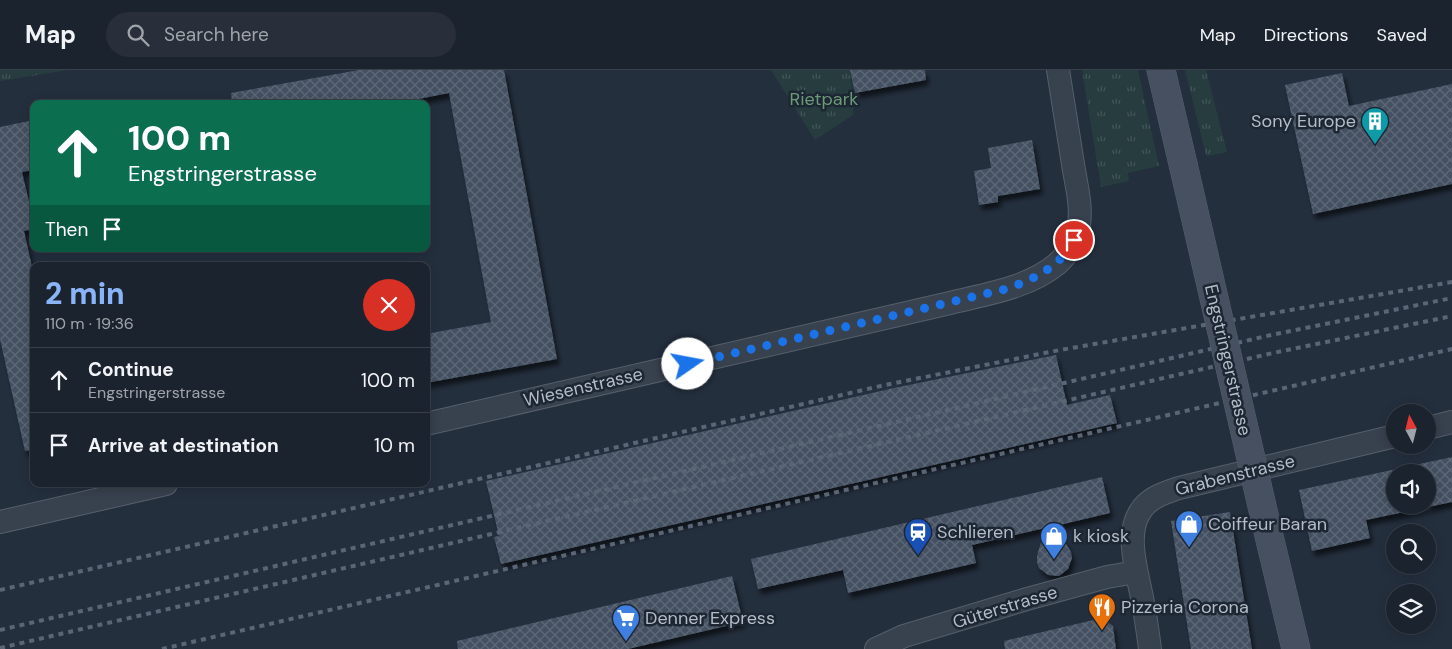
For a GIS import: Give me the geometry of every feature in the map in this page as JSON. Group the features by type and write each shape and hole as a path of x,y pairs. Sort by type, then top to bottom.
{"main road":[{"name":"Engstringerstrasse","path":"1161,70 1296,649"}],"street":[{"name":"Wiesenstrasse","path":"430,423 950,303 1026,282 1057,264 1068,253 1079,225 1078,194 1058,70"},
{"path":"1436,426 1452,422"},
{"name":"Grabenstrasse","path":"1150,649 1143,601 1136,572 1134,535 1136,519 1146,504 1178,488 1386,438"},
{"path":"0,522 153,487"},
{"name":"Güterstrasse","path":"876,649 904,636 1027,599 1107,577 1136,572"}],"green space":[{"path":"0,70 68,70 0,81"},
{"name":"Rietpark","path":"771,70 850,70 855,93 853,115 815,140"},
{"path":"1082,70 1138,70 1159,166 1128,173 1129,181 1101,187"},
{"path":"1185,70 1206,70 1227,152 1206,155"}],"building":[{"path":"359,70 504,70 557,359 430,382 430,333 491,322 449,93 413,100 232,100 231,93"},
{"path":"850,70 925,70 926,80 855,93"},
{"name":"Sony Europe","path":"1342,73 1349,106 1452,84 1452,184 1313,214 1285,85"},
{"path":"30,121 30,171 22,172 30,206 30,230 24,231 31,262 30,450 25,451 0,339 0,127"},
{"path":"1032,140 1040,189 998,196 998,202 979,205 974,171 991,168 988,148"},
{"path":"1056,355 1067,405 1110,395 1117,423 501,564 494,537 499,536 486,481 894,388"},
{"path":"1452,457 1452,502 1436,505 1436,464 1420,464"},
{"path":"1386,471 1386,514 1395,514 1366,520 1370,538 1312,551 1299,490"},
{"path":"1102,477 1110,513 1055,526 1071,552 1072,558 1068,569 1059,576 1048,575 1039,568 1037,562 1045,528 972,545 976,563 848,593 843,570 758,589 751,559"},
{"path":"1230,512 1252,649 1191,649 1171,521"},
{"path":"732,576 743,622 628,649 458,649 457,641"},
{"path":"1102,618 1113,626 1116,649 1005,649 1004,641"}],"railway":[{"path":"0,590 885,385 1060,350 1452,282"},
{"path":"0,630 1271,335 1452,298"},
{"path":"0,648 1181,374 1452,316"},
{"path":"162,649 1452,349"}],"place":[{"name":"Sony Europe","path":"1375,145"},
{"name":"Coiffeur Baran","path":"1189,548"},
{"name":"Schlieren","path":"918,556"},
{"name":"k kiosk","path":"1054,560"},
{"name":"Pizzeria Corona","path":"1102,631"},
{"name":"Denner Express","path":"626,642"}],"route":[{"path":"688,364 1006,289 1043,274 1057,264 1068,253 1074,240"}]}
